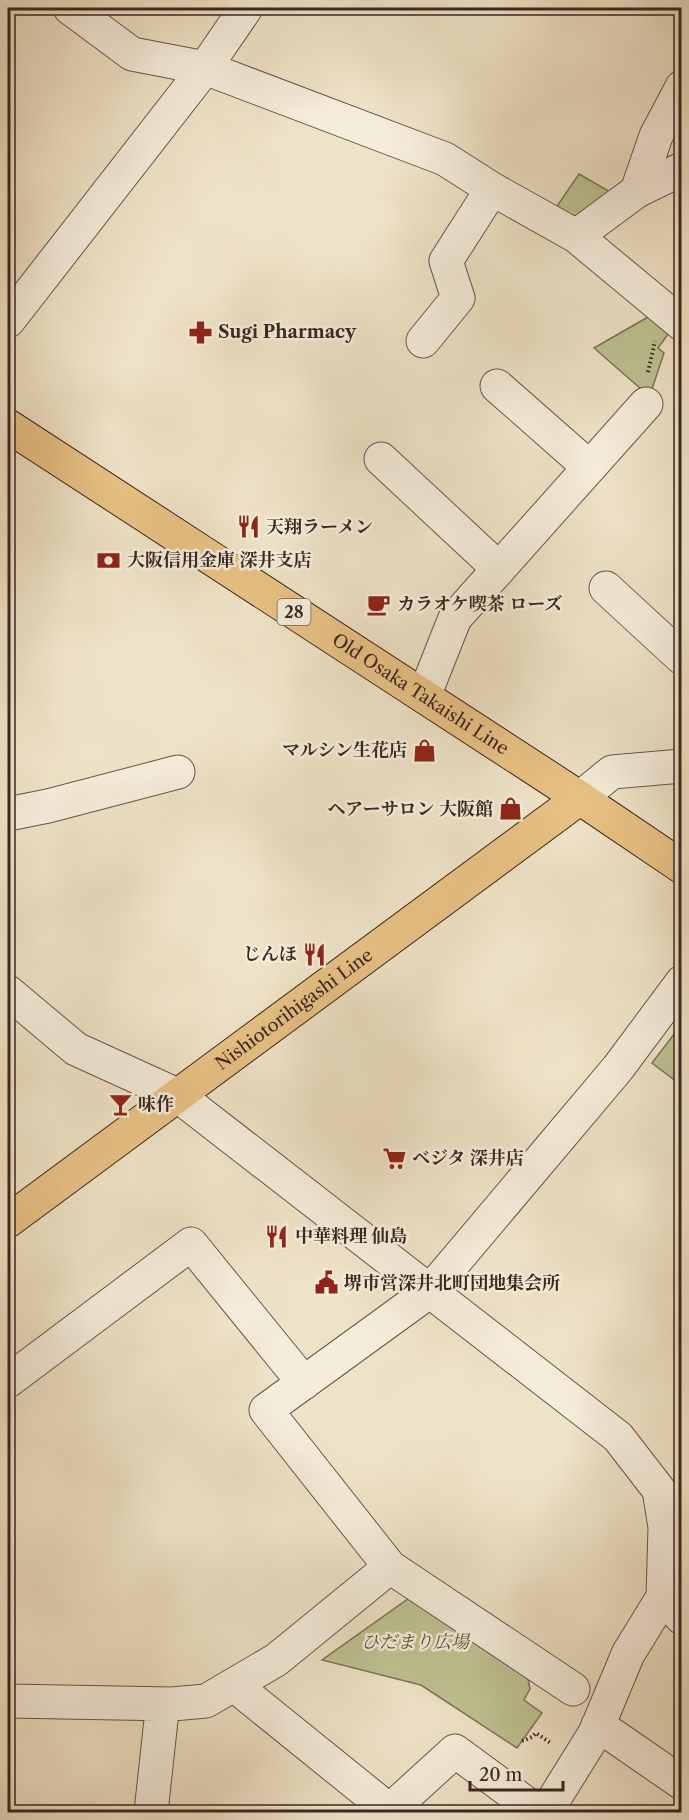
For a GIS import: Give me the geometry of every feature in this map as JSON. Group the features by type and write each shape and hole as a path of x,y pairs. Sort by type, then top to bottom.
{"main road":[{"name":"Old Osaka Takaishi Line","path":"8,426 580,798 681,867"},
{"name":"Nishiotorihigashi Line","path":"8,1221 580,798"}],"street":[{"path":"70,8 132,54 205,68 445,159 492,189 576,236 669,329"},
{"path":"8,321 205,68 246,8"},
{"path":"636,191 656,136 681,87"},
{"path":"576,236 636,191 681,169"},
{"path":"423,341 458,298 446,261 492,189"},
{"path":"496,387 589,467"},
{"path":"424,696 455,618 589,467 647,389"},
{"path":"381,459 499,569"},
{"path":"606,588 681,658"},
{"path":"580,798 612,772 681,766"},
{"path":"8,814 48,806 178,772"},
{"path":"573,1689 390,1567 266,1410 430,1291 618,1068 681,982"},
{"path":"8,992 76,1049 177,1095 618,1437 660,1490 672,1607 628,1654 598,1725 546,1812"},
{"path":"8,1381 191,1244 304,1383"},
{"path":"8,1701 160,1704 206,1701 276,1660 390,1567"},
{"path":"234,1685 389,1812 455,1750 538,1812"},
{"path":"151,1812 161,1720 160,1704"},
{"path":"598,1725 681,1783"}],"path":[{"path":"647,389 669,329"},
{"path":"522,1741 538,1734"}],"green space":[{"path":"579,174 614,194 581,220 553,212"},
{"path":"648,317 669,333 658,348 664,353 648,395 594,348"},
{"path":"681,1025 681,1085 652,1063"},
{"name":"ひだまり広場","path":"415,1594 527,1673 530,1689 524,1700 542,1713 517,1748 421,1685 322,1660"}],"place":[{"name":"Sugi Pharmacy","path":"200,332"},
{"name":"天翔ラーメン","path":"248,527"},
{"name":"大阪信用金庫 深井支店","path":"109,560"},
{"name":"カラオケ喫茶 ローズ","path":"379,604"},
{"name":"マルシン生花店","path":"425,750"},
{"name":"ヘアーサロン 大阪館","path":"511,809"},
{"name":"じんほ","path":"315,954"},
{"name":"味作","path":"120,1104"},
{"name":"ベジタ 深井店","path":"394,1158"},
{"name":"中華料理 仙島","path":"277,1236"},
{"name":"堺市営深井北町団地集会所","path":"326,1283"}]}
